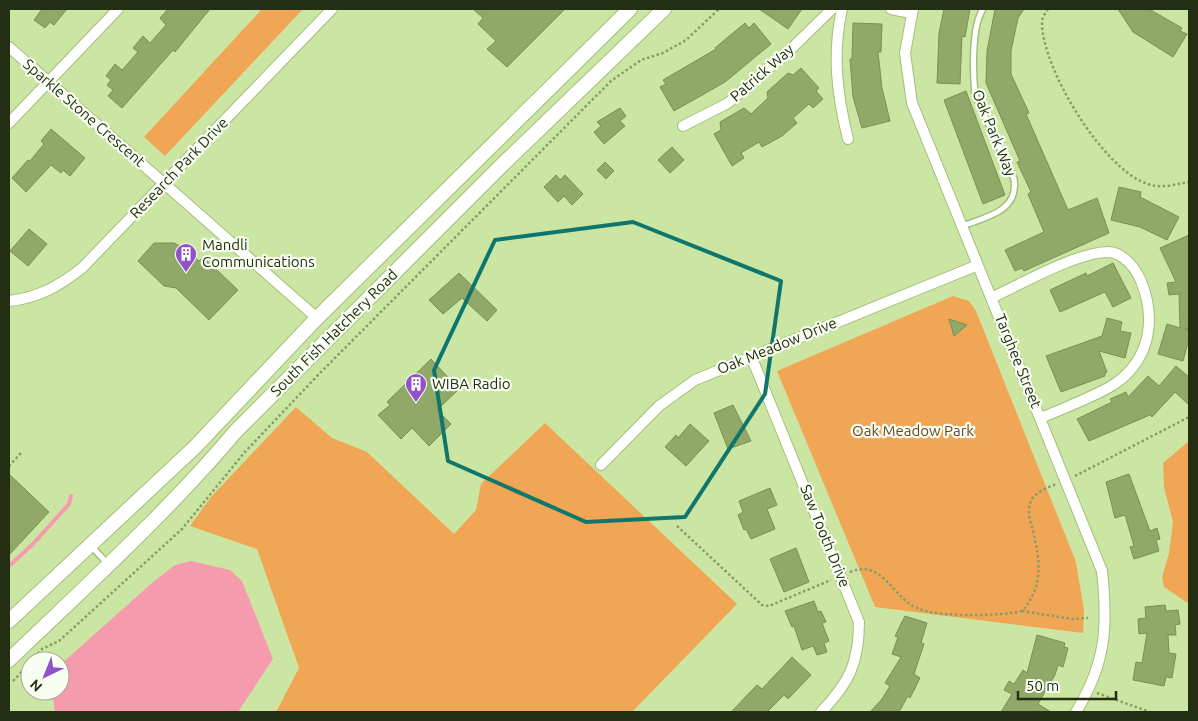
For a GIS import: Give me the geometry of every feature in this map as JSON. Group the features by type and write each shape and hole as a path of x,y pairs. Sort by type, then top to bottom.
{"main road":[{"name":"South Fish Hatchery Road","path":"9,621 195,447 317,318 630,9"},
{"name":"South Fish Hatchery Road","path":"9,660 109,564 312,354 501,166 664,9"}],"street":[{"path":"9,123 118,9"},
{"name":"Research Park Drive","path":"9,301 43,294 64,282 82,268 332,9"},
{"name":"Patrick Way","path":"683,126 728,103 791,50 832,9"},
{"path":"842,9 837,32 836,72 838,100 848,139"},
{"path":"891,9 912,11"},
{"name":"Targhee Street","path":"912,11 905,53 912,103 978,266 993,297 1102,571 1106,607 1104,645 1089,691 1076,712"},
{"name":"Sparkle Stone Crescent","path":"9,47 317,318"},
{"path":"993,297 1080,257 1110,252 1126,260 1137,271 1143,286 1150,318 1146,342 1135,364 1116,383 1041,418"},
{"name":"Oak Meadow Drive","path":"602,465 659,406 695,380 978,266"},
{"name":"Saw Tooth Drive","path":"751,356 859,622 859,647 852,671 838,694 821,712"}],"lane":[{"name":"Oak Park Way","path":"962,226 1003,209 1012,200 1016,191 1014,179 975,95 977,22 983,9"},
{"path":"90,545 109,564"}],"path":[{"path":"40,651 59,641 182,528 244,453 320,373 611,81 641,60 663,53 686,40 719,9"},
{"path":"1048,9 1042,21 1044,38 1057,76 1079,117 1105,151 1124,171 1148,185 1162,186 1189,182"},
{"path":"1022,611 1035,592 1039,577 1039,561 1029,516 1030,503 1038,493 1189,417"},
{"path":"9,466 21,453"},
{"path":"677,526 762,606 769,606 841,576 867,568 879,573 908,605 924,611 1007,615 1022,611 1072,618 1088,618"},
{"path":"13,682 20,674"},
{"path":"1089,691 1150,712"}],"highlighted area":[{"path":"633,222 781,281 765,394 685,517 586,522 448,461 434,370 495,240"}],"green space":[{"path":"262,9 303,9 165,156 144,137"},
{"name":"Oak Meadow Park","path":"953,296 969,301 976,311 1076,562 1084,610 1083,633 875,607 777,371"},
{"path":"296,407 332,438 367,452 454,534 476,510 481,484 545,423 737,604 632,712 276,712 299,668 257,549 190,526 211,497"},
{"path":"1189,441 1189,604 1164,587 1162,577 1169,553 1173,522 1164,487 1163,463"}],"shaded area":[{"path":"191,561 230,570 242,581 273,659 238,712 55,712 53,701 70,701 70,656 153,582 175,565"}],"building":[{"path":"42,9 67,9 54,25 50,22 45,28 34,20"},
{"path":"168,9 210,9 175,52 173,50 122,108 108,96 113,90 107,85 111,80 106,76 115,64 122,70 138,52 133,48 143,36 150,43 166,25 160,18"},
{"path":"473,9 565,9 507,67 487,49 496,41 478,24 483,18"},
{"path":"759,9 802,9 788,29"},
{"path":"944,9 970,9 965,37 962,36 960,84 937,83 939,33"},
{"path":"995,9 1024,9 1018,18 1011,51 1011,74 1029,113 1026,114 1068,210 1097,198 1109,233 1024,271 1022,268 1015,271 1005,250 1044,232 1028,194 1031,192 1017,162 1020,161 986,83 987,51"},
{"path":"1118,9 1149,9 1182,28 1180,31 1187,34 1173,57 1133,32"},
{"path":"745,23 749,28 754,23 771,44 725,82 674,111 660,87 666,84 663,80 716,49"},
{"path":"853,23 882,24 881,52 878,52 882,88 890,121 862,128 853,97 850,59 852,59"},
{"path":"801,68 819,88 816,91 823,99 813,108 809,104 793,118 797,123 782,136 762,147 759,142 741,153 744,158 732,166 714,134 721,130 720,122 744,108 751,114 768,98 767,92 788,73 793,75"},
{"path":"966,91 1005,195 983,204 944,100"},
{"path":"620,108 626,116 620,121 625,126 604,144 594,132 601,126 597,122"},
{"path":"51,129 85,158 70,176 63,170 61,173 51,165 26,192 12,178 44,144 41,141"},
{"path":"672,147 684,160 670,173 658,160"},
{"path":"605,162 614,171 606,179 597,170"},
{"path":"556,175 560,180 565,175 583,194 572,205 564,196 558,202 544,187"},
{"path":"1119,187 1141,192 1140,197 1179,217 1167,240 1140,227 1111,220"},
{"path":"29,229 47,244 28,266 10,251"},
{"path":"1189,235 1189,329 1185,329 1189,330 1189,339 1183,361 1158,354 1167,324 1180,328 1179,294 1169,295 1167,283 1176,282 1160,248"},
{"name":"Mandli Communications","path":"154,243 174,243 188,250 199,261 203,257 238,290 209,320 176,288 164,286 138,261"},
{"path":"1113,263 1131,298 1113,307 1105,292 1060,312 1050,290 1086,273 1087,276"},
{"path":"459,273 497,310 487,321 462,298 443,314 429,300"},
{"path":"1107,318 1122,322 1120,331 1131,333 1125,358 1099,351 1107,372 1105,376 1061,392 1046,356 1102,336"},
{"path":"949,319 967,325 954,336"},
{"name":"WIBA Radio","path":"431,359 459,389 437,410 451,424 429,446 412,428 401,439 378,415 390,405 387,402"},
{"path":"1176,366 1189,377 1189,405 1175,392 1152,417 1150,415 1089,441 1077,419 1112,402 1110,399 1126,392 1128,397 1148,376 1159,386"},
{"path":"733,405 751,441 728,449 714,413"},
{"path":"690,424 709,441 686,466 665,447 676,435 678,438"},
{"path":"9,474 49,512 9,555"},
{"path":"1129,474 1150,531 1157,528 1160,539 1156,540 1159,551 1134,559 1130,547 1134,546 1125,515 1115,518 1106,482"},
{"path":"770,488 777,505 767,509 775,529 751,539 746,529 744,530 738,515 743,512 739,501"},
{"path":"796,548 809,582 784,592 770,559"},
{"path":"814,601 818,612 821,611 826,622 822,623 829,641 824,643 827,652 817,655 813,646 802,650 794,626 792,627 785,611"},
{"path":"1165,605 1166,611 1178,610 1180,624 1175,625 1176,635 1168,635 1169,653 1176,654 1172,678 1166,677 1164,686 1133,680 1136,662 1142,663 1147,633 1139,634 1138,619 1146,618 1145,607"},
{"path":"905,616 927,623 921,643 924,644 914,674 920,678 910,698 908,696 899,712 870,712 882,699 890,686 885,683 901,657 892,654 898,637 895,636"},
{"path":"1037,635 1065,643 1064,647 1068,648 1063,667 1058,665 1055,675 1038,704 1051,712 1001,712 1012,694 1004,690 1009,681 1014,684 1023,670 1027,673"},
{"path":"792,657 811,675 788,699 784,695 767,712 731,712 757,685 762,689"}],"waterway":[{"path":"9,566 33,544 69,504 71,496"}],"place":[{"name":"Mandli Communications","path":"186,273"},
{"name":"WIBA Radio","path":"416,403"}]}
